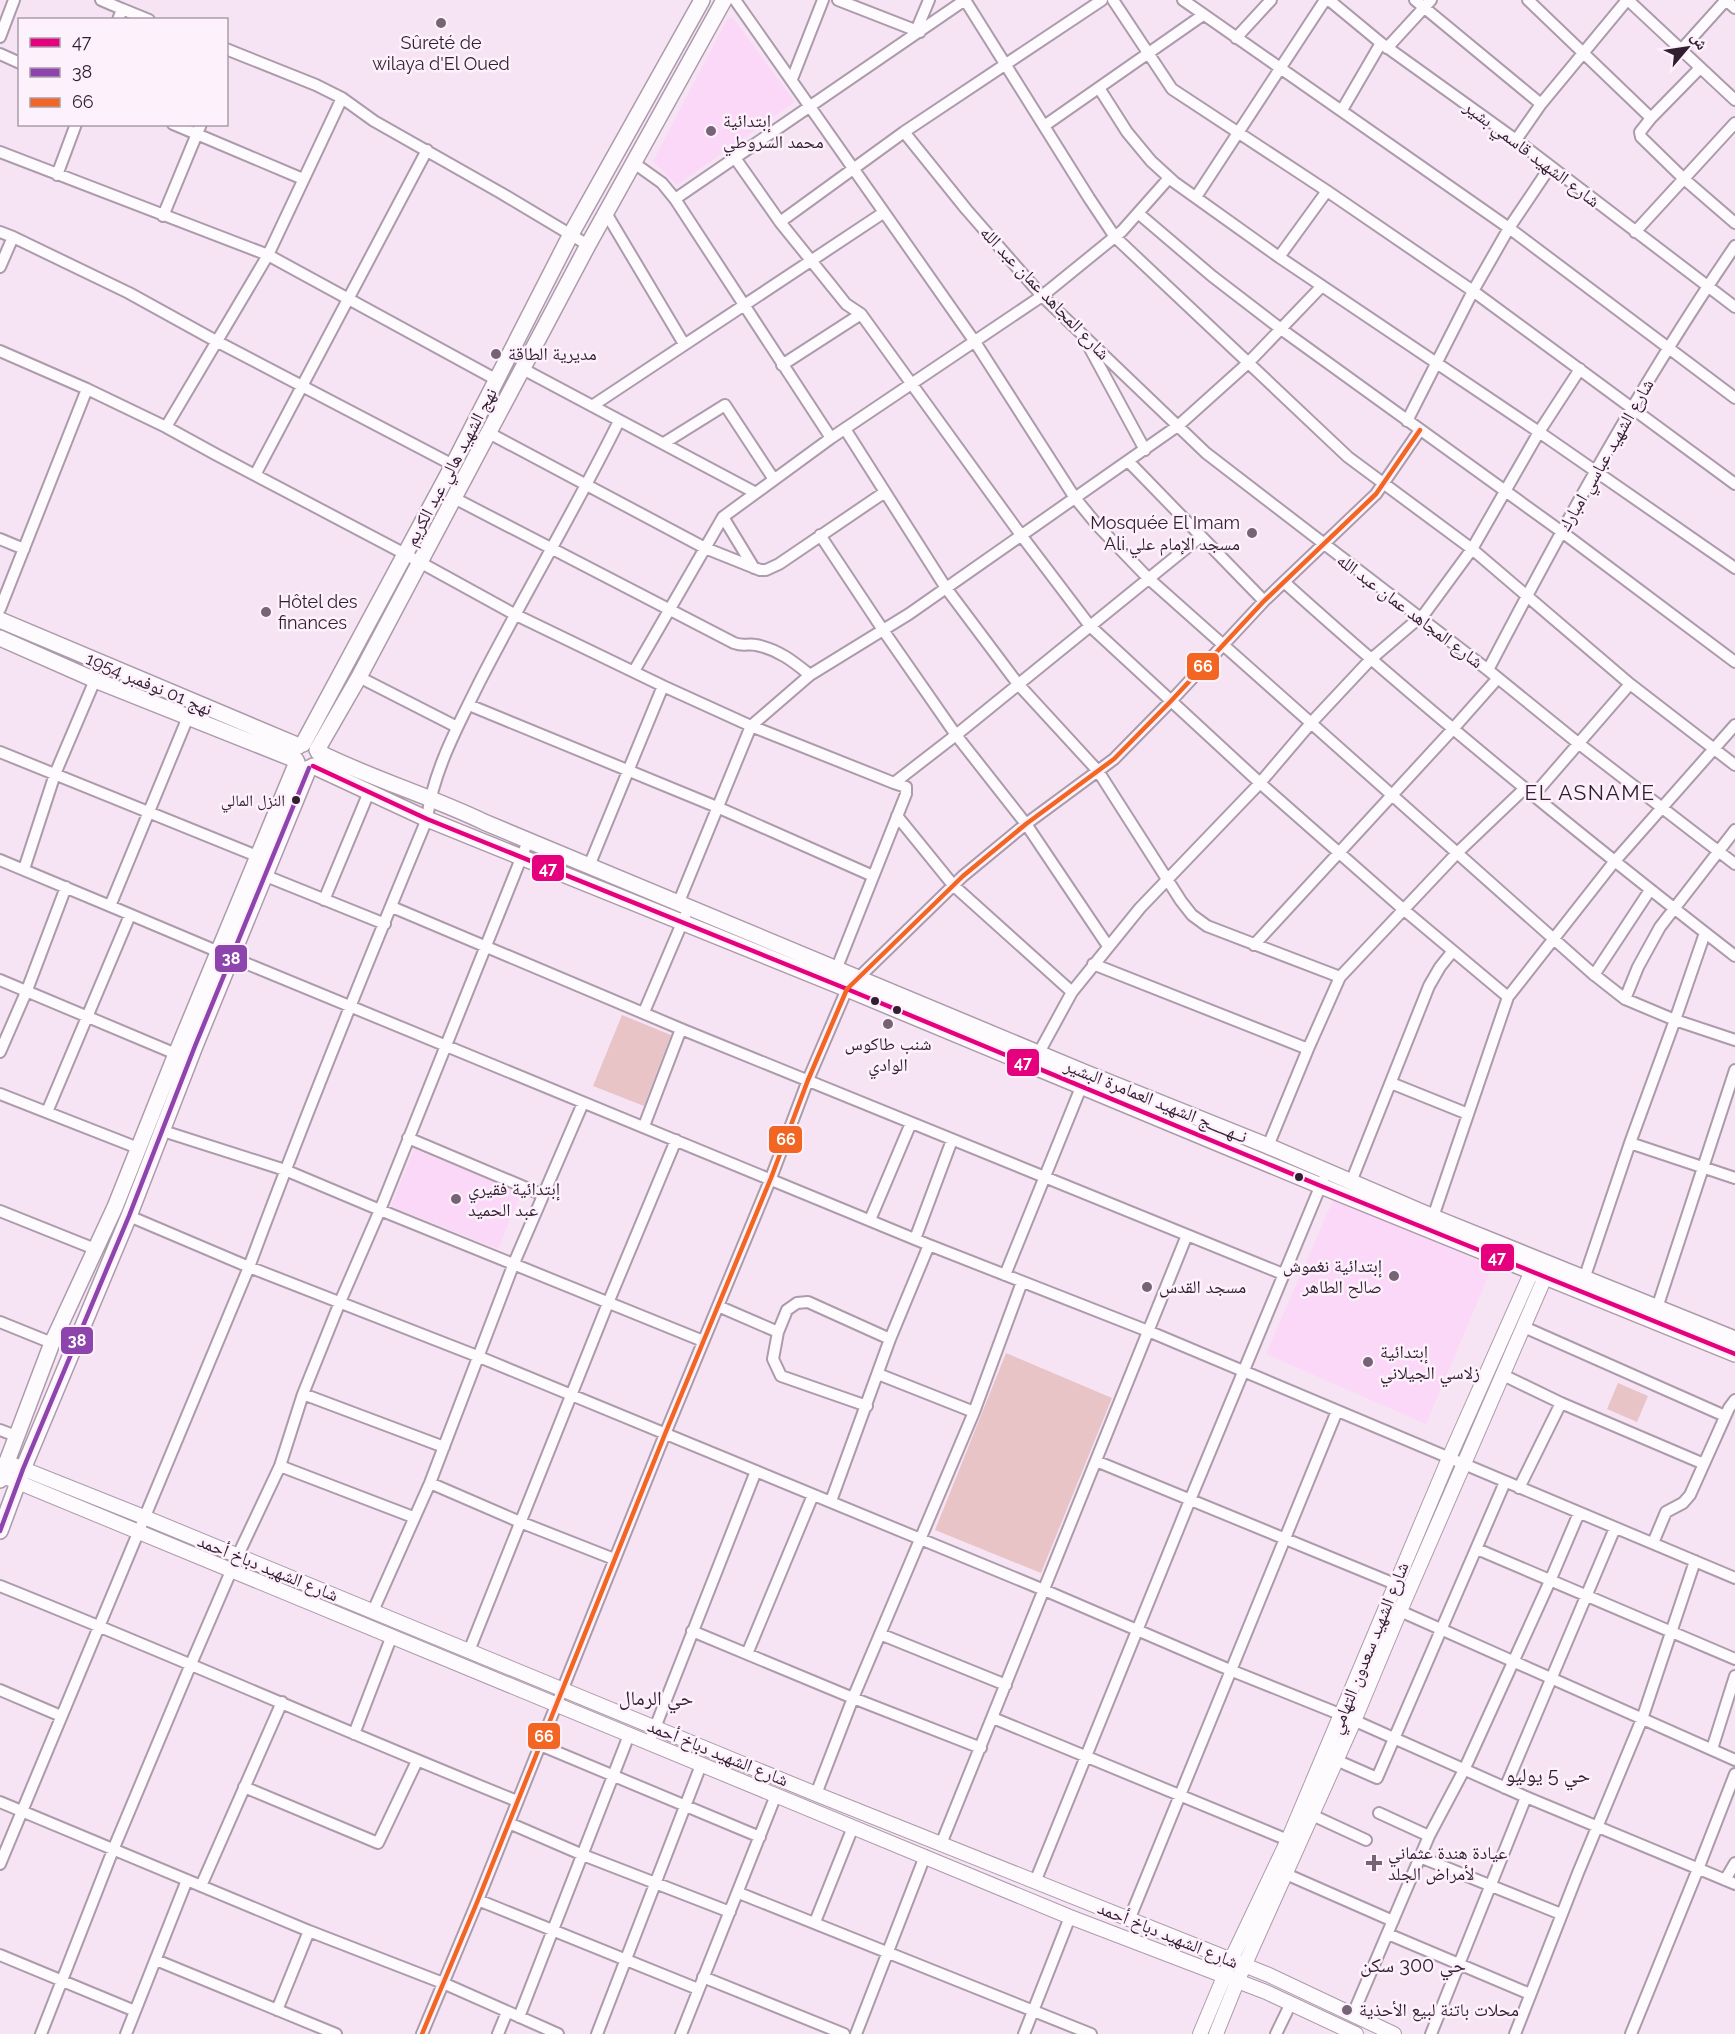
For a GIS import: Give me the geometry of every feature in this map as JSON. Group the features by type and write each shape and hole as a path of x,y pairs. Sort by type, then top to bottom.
{"main road":[{"name":"نهج الشهيد هالي عبد الكريم","path":"307,756 405,554 571,234 702,0"},
{"path":"0,1531 20,1476 163,1131 195,1046 257,856 307,756 360,677 521,368 724,0"},
{"name":"نهج 01 نوفمبر 1954","path":"0,620 307,756"},
{"path":"36,654 40,638"},
{"name":"نهج 01 نوفمبر 1954","path":"1,641 188,717 307,756"},
{"path":"307,756 429,798 589,866 683,911"},
{"path":"3,1473 52,1343 115,1207 176,1054 266,876 307,756"},
{"name":"نــهـــــج الشهيد العمامرة البشير","path":"307,756 369,792 427,819 521,856 683,911 836,970 852,984"},
{"name":"نــهـــــج الشهيد العمامرة البشير","path":"683,911 852,984 1541,1268 1584,1279 1735,1339"},
{"name":"نــهـــــج الشهيد العمامرة البشير","path":"1084,1080 1268,1146 1324,1179 1351,1182 1735,1354"}],"street":[{"path":"0,37 14,0"},
{"path":"101,0 120,14 139,18"},
{"path":"735,0 975,342 1075,498 1098,526 1148,578 1594,975 1625,999 1675,1020 1735,1040"},
{"path":"792,79 823,0"},
{"path":"838,0 918,31"},
{"path":"918,31 929,0"},
{"path":"675,199 965,0 1115,237 1348,457 1472,549 1630,684 1735,765"},
{"path":"780,222 904,132 1102,0"},
{"path":"1113,0 1172,89 1473,291 1735,484"},
{"path":"1182,0 1509,228 1735,398"},
{"path":"1236,38 1271,0"},
{"path":"1196,197 1327,0"},
{"name":"شارع الشهيد قاسمي بشير","path":"1327,0 1384,46 1516,140 1735,307"},
{"path":"1528,0 1652,118"},
{"path":"1516,140 1541,104 1627,0 1735,100"},
{"path":"1681,50 1726,0 1735,8"},
{"path":"1342,110 1384,46 1423,2 1541,104"},
{"path":"1044,126 1203,15"},
{"path":"0,54 18,62"},
{"path":"228,54 316,85 342,98 374,121 588,245"},
{"path":"1700,68 1641,130 1640,136 1683,178 1735,223"},
{"path":"1099,88 1127,132 1150,161 1169,178 1279,257 1539,432 1735,568"},
{"path":"166,427 268,255 342,98"},
{"path":"1635,232 1735,123"},
{"path":"57,175 75,126"},
{"path":"183,126 199,129 303,179"},
{"path":"163,216 199,129"},
{"name":"شارع المجاهد عمان عبد الله","path":"904,132 926,162 1042,296 1206,453 1735,864"},
{"path":"255,475 300,386 427,150"},
{"path":"0,152 268,255 497,380"},
{"path":"735,158 780,222 846,304 861,314 910,385 1090,626 1260,783 1452,952 1508,997"},
{"path":"634,163 662,183 675,199 831,438"},
{"path":"1407,421 1473,291 1509,228 1550,167"},
{"path":"634,671 723,517 773,478 1042,296 1115,237 1169,178"},
{"path":"1279,257 1327,191"},
{"path":"606,213 684,344"},
{"path":"592,406 883,213"},
{"path":"1138,213 1212,276 1281,329 1562,532 1735,662"},
{"path":"0,232 129,293 300,386 453,465"},
{"path":"0,267 13,237"},
{"name":"شارع الشهيد عباسي امبارك","path":"1488,670 1526,596 1633,407 1735,246"},
{"path":"644,1012 683,911 717,807 751,726 810,675 946,588 1179,425 1248,363 1322,286"},
{"path":"782,365 861,314"},
{"path":"1083,335 1145,450"},
{"path":"1,356 87,389 166,427 514,614 663,686 751,726 903,785 907,790 836,970"},
{"path":"521,368 754,492"},
{"path":"1036,1060 1072,992 1108,946 1168,879 1260,783 1311,723 1370,660 1425,613 1472,549 1539,432 1580,369"},
{"path":"0,609 87,389"},
{"path":"664,443 725,405 773,478"},
{"path":"0,1864 249,1267 350,1005 427,819 429,798 457,727 514,614 586,486 619,421"},
{"path":"845,429 946,588 1018,684 1098,771 1192,915 1207,926 1340,977"},
{"path":"422,2034 771,1178 808,1080 852,984 952,885 1026,824 1114,759 1171,701 1222,644 1376,495 1420,430"},
{"path":"487,432 705,548 760,570 770,569 885,492"},
{"path":"1129,462 1264,602"},
{"path":"454,498 734,643 744,647 754,644 789,658 810,675"},
{"path":"723,517 754,568"},
{"path":"820,535 956,735 1026,824 1108,946"},
{"path":"894,783 1200,537"},
{"path":"0,539 24,549"},
{"path":"1284,582 1452,730 1614,862 1735,956"},
{"path":"360,677 457,727"},
{"path":"1254,945 1498,678"},
{"path":"24,869 55,774 95,680"},
{"path":"1268,1146 1340,977 1457,853 1529,792 1578,743 1630,684"},
{"path":"589,866 663,686"},
{"path":"469,705 628,769 873,876"},
{"path":"110,906 188,717"},
{"path":"1433,1217 1508,997 1614,862 1735,725"},
{"path":"0,752 257,856"},
{"path":"324,900 369,792"},
{"path":"897,816 952,885 1072,992"},
{"path":"1625,999 1649,945 1673,908 1735,830"},
{"path":"41,2034 113,1850 191,1664 237,1556 280,1466 303,1394 380,1210 528,841"},
{"path":"0,860 929,1245 1148,1331 1735,1578"},
{"path":"266,876 385,924"},
{"path":"0,1052 27,990 66,887"},
{"path":"1594,975 1650,890"},
{"path":"392,907 1045,1179 1283,1274"},
{"path":"47,1112 130,915"},
{"path":"1584,1279 1705,933"},
{"path":"1351,1182 1429,986 1452,952"},
{"path":"1093,964 1308,1049"},
{"path":"0,980 176,1054"},
{"path":"644,1126 681,1029"},
{"path":"1657,1308 1735,1070"},
{"path":"1005,1275 1084,1080"},
{"path":"1390,1083 1468,1114"},
{"path":"0,1094 138,1148"},
{"path":"373,1611 430,1483 514,1263 583,1103"},
{"path":"870,1220 911,1123"},
{"path":"163,1131 285,1170 704,1341"},
{"path":"408,1138 543,1195"},
{"path":"469,1651 608,1303 676,1140"},
{"path":"915,1239 952,1140"},
{"path":"1630,1143 1735,1178"},
{"path":"1035,1882 1190,1500 1324,1179"},
{"path":"0,1211 95,1249"},
{"path":"129,1216 249,1267 477,1356 831,1501 1230,1671 1348,1718 1505,1788 1730,1882 1735,1863"},
{"path":"942,1844 1187,1235"},
{"path":"831,1501 890,1339 929,1245"},
{"name":"شارع الشهيد سعدون التهامي","path":"1200,2034 1231,1960 1400,1611 1524,1327 1541,1268"},
{"name":"شارع الشهيد سعدون التهامي","path":"1216,2034 1336,1760 1348,1718 1395,1584 1449,1458 1541,1268"},
{"path":"816,1794 853,1698 974,1412 1022,1281"},
{"path":"867,1406 781,1376 772,1359 778,1332 788,1310 797,1303 808,1302 890,1339"},
{"path":"718,1306 778,1332"},
{"path":"0,1322 52,1343"},
{"path":"1524,1327 1725,1416"},
{"path":"878,1374 974,1412"},
{"path":"1503,1376 1704,1464"},
{"path":"303,1394 444,1448"},
{"path":"1653,1543 1666,1512 1688,1498 1725,1416 1735,1400"},
{"path":"1519,1488 1561,1403"},
{"path":"1130,1920 1338,1411"},
{"path":"0,1430 16,1436"},
{"path":"1096,1461 1395,1584"},
{"path":"280,1466 413,1517"},
{"path":"649,1743 756,1471"},
{"name":"شارع الشهيد دباخ أحمد","path":"3,1473 20,1476 144,1516 816,1794 1245,1965 1394,2034"},
{"name":"شارع الشهيد دباخ أحمد","path":"20,1476 140,1532 391,1638 1070,1917 1291,2004 1337,2030 1356,2034"},
{"path":"1336,1760 1377,1778 1505,1482"},
{"path":"430,1483 614,1559"},
{"path":"747,1654 813,1495"},
{"path":"1353,2014 1429,1836 1464,1770 1579,1513"},
{"path":"1505,1788 1615,1528"},
{"path":"1476,1549 1735,1659"},
{"path":"1515,2034 1561,1914 1642,1719 1695,1562"},
{"path":"0,1586 517,1801"},
{"path":"1400,1611 1735,1760"},
{"path":"692,1631 981,1748"},
{"path":"880,1634 1006,1686"},
{"path":"354,1734 391,1638"},
{"path":"1712,1749 1735,1676"},
{"path":"0,1690 61,1716"},
{"path":"201,1886 282,1702"},
{"path":"993,1718 1288,1840"},
{"path":"519,2017 629,1735"},
{"path":"540,1745 760,1837"},
{"path":"244,1787 378,1843 417,1761"},
{"path":"597,2034 701,1765"},
{"path":"1631,2034 1735,1774"},
{"path":"681,2034 776,1795"},
{"path":"1431,2034 1526,1797"},
{"path":"0,1802 309,1931 443,1983 558,2034"},
{"path":"1379,1813 1429,1836"},
{"path":"1312,1815 1366,1840"},
{"path":"509,1823 583,1855 730,1912"},
{"path":"815,1922 853,1827"},
{"path":"856,2034 925,1856"},
{"path":"1420,1857 1561,1914"},
{"path":"1286,1874 1393,1921"},
{"path":"126,2034 187,1881"},
{"path":"738,1893 1091,2034"},
{"path":"477,1900 698,1989"},
{"path":"1024,2034 1070,1917"},
{"path":"277,2010 309,1931"},
{"path":"1388,1934 1530,1994"},
{"path":"0,1955 135,2011"},
{"path":"156,1960 334,2034"},
{"path":"703,1977 844,2034"},
{"path":"1276,2034 1291,2004"},
{"path":"498,2034 507,2012"}],"shaded area":[{"name":"إبتدائية محمد السروطي","path":"728,18 733,18 795,102 677,185 653,161"},
{"path":"622,1015 671,1035 644,1106 593,1086"},
{"name":"إبتدائية فقيري عبد الحميد","path":"414,1149 521,1193 498,1249 391,1206"},
{"path":"1334,1198 1492,1267 1426,1424 1266,1354"},
{"path":"1006,1353 1112,1398 1041,1573 935,1530"},
{"path":"1618,1383 1648,1396 1637,1422 1607,1409"}],"transit line":[{"name":"66","path":"422,2034 771,1178 808,1080 847,989 963,876 1026,824 1114,759 1264,601 1376,494 1420,430"},
{"name":"47","path":"313,766 427,819 1735,1354"},
{"name":"38","path":"0,1531 23,1469 129,1216 195,1046 309,768"}],"place":[{"name":"Sûreté de wilaya d'El Oued","path":"441,23"},
{"name":"إبتدائية محمد السروطي","path":"711,131"},
{"name":"مديرية الطاقة","path":"496,354"},
{"name":"Mosquée El Imam Ali,مسجد الإمام علي","path":"1252,533"},
{"name":"Hôtel des finances","path":"266,612"},
{"name":"النزل المالي","path":"296,800"},
{"name":"شنب طاكوس الوادي","path":"888,1024"},
{"name":"إبتدائية فقيري عبد الحميد","path":"456,1199"},
{"name":"إبتدائية نغموش صالح الطاهر","path":"1394,1276"},
{"name":"مسجد القدس","path":"1147,1287"},
{"name":"إبتدائية زلاسي الجيلاني","path":"1368,1362"},
{"name":"عيادة هندة عثماني لأمراض الجلد","path":"1374,1863"},
{"name":"محلات باتنة لبيع الأحذية","path":"1347,2010"}],"district":[{"name":"EL ASNAME","path":"1590,793"},
{"name":"حي الرمال","path":"656,1698"},
{"name":"حي 5 يوليو","path":"1548,1775"},
{"name":"حي 300 سكن","path":"1413,1965"}]}
